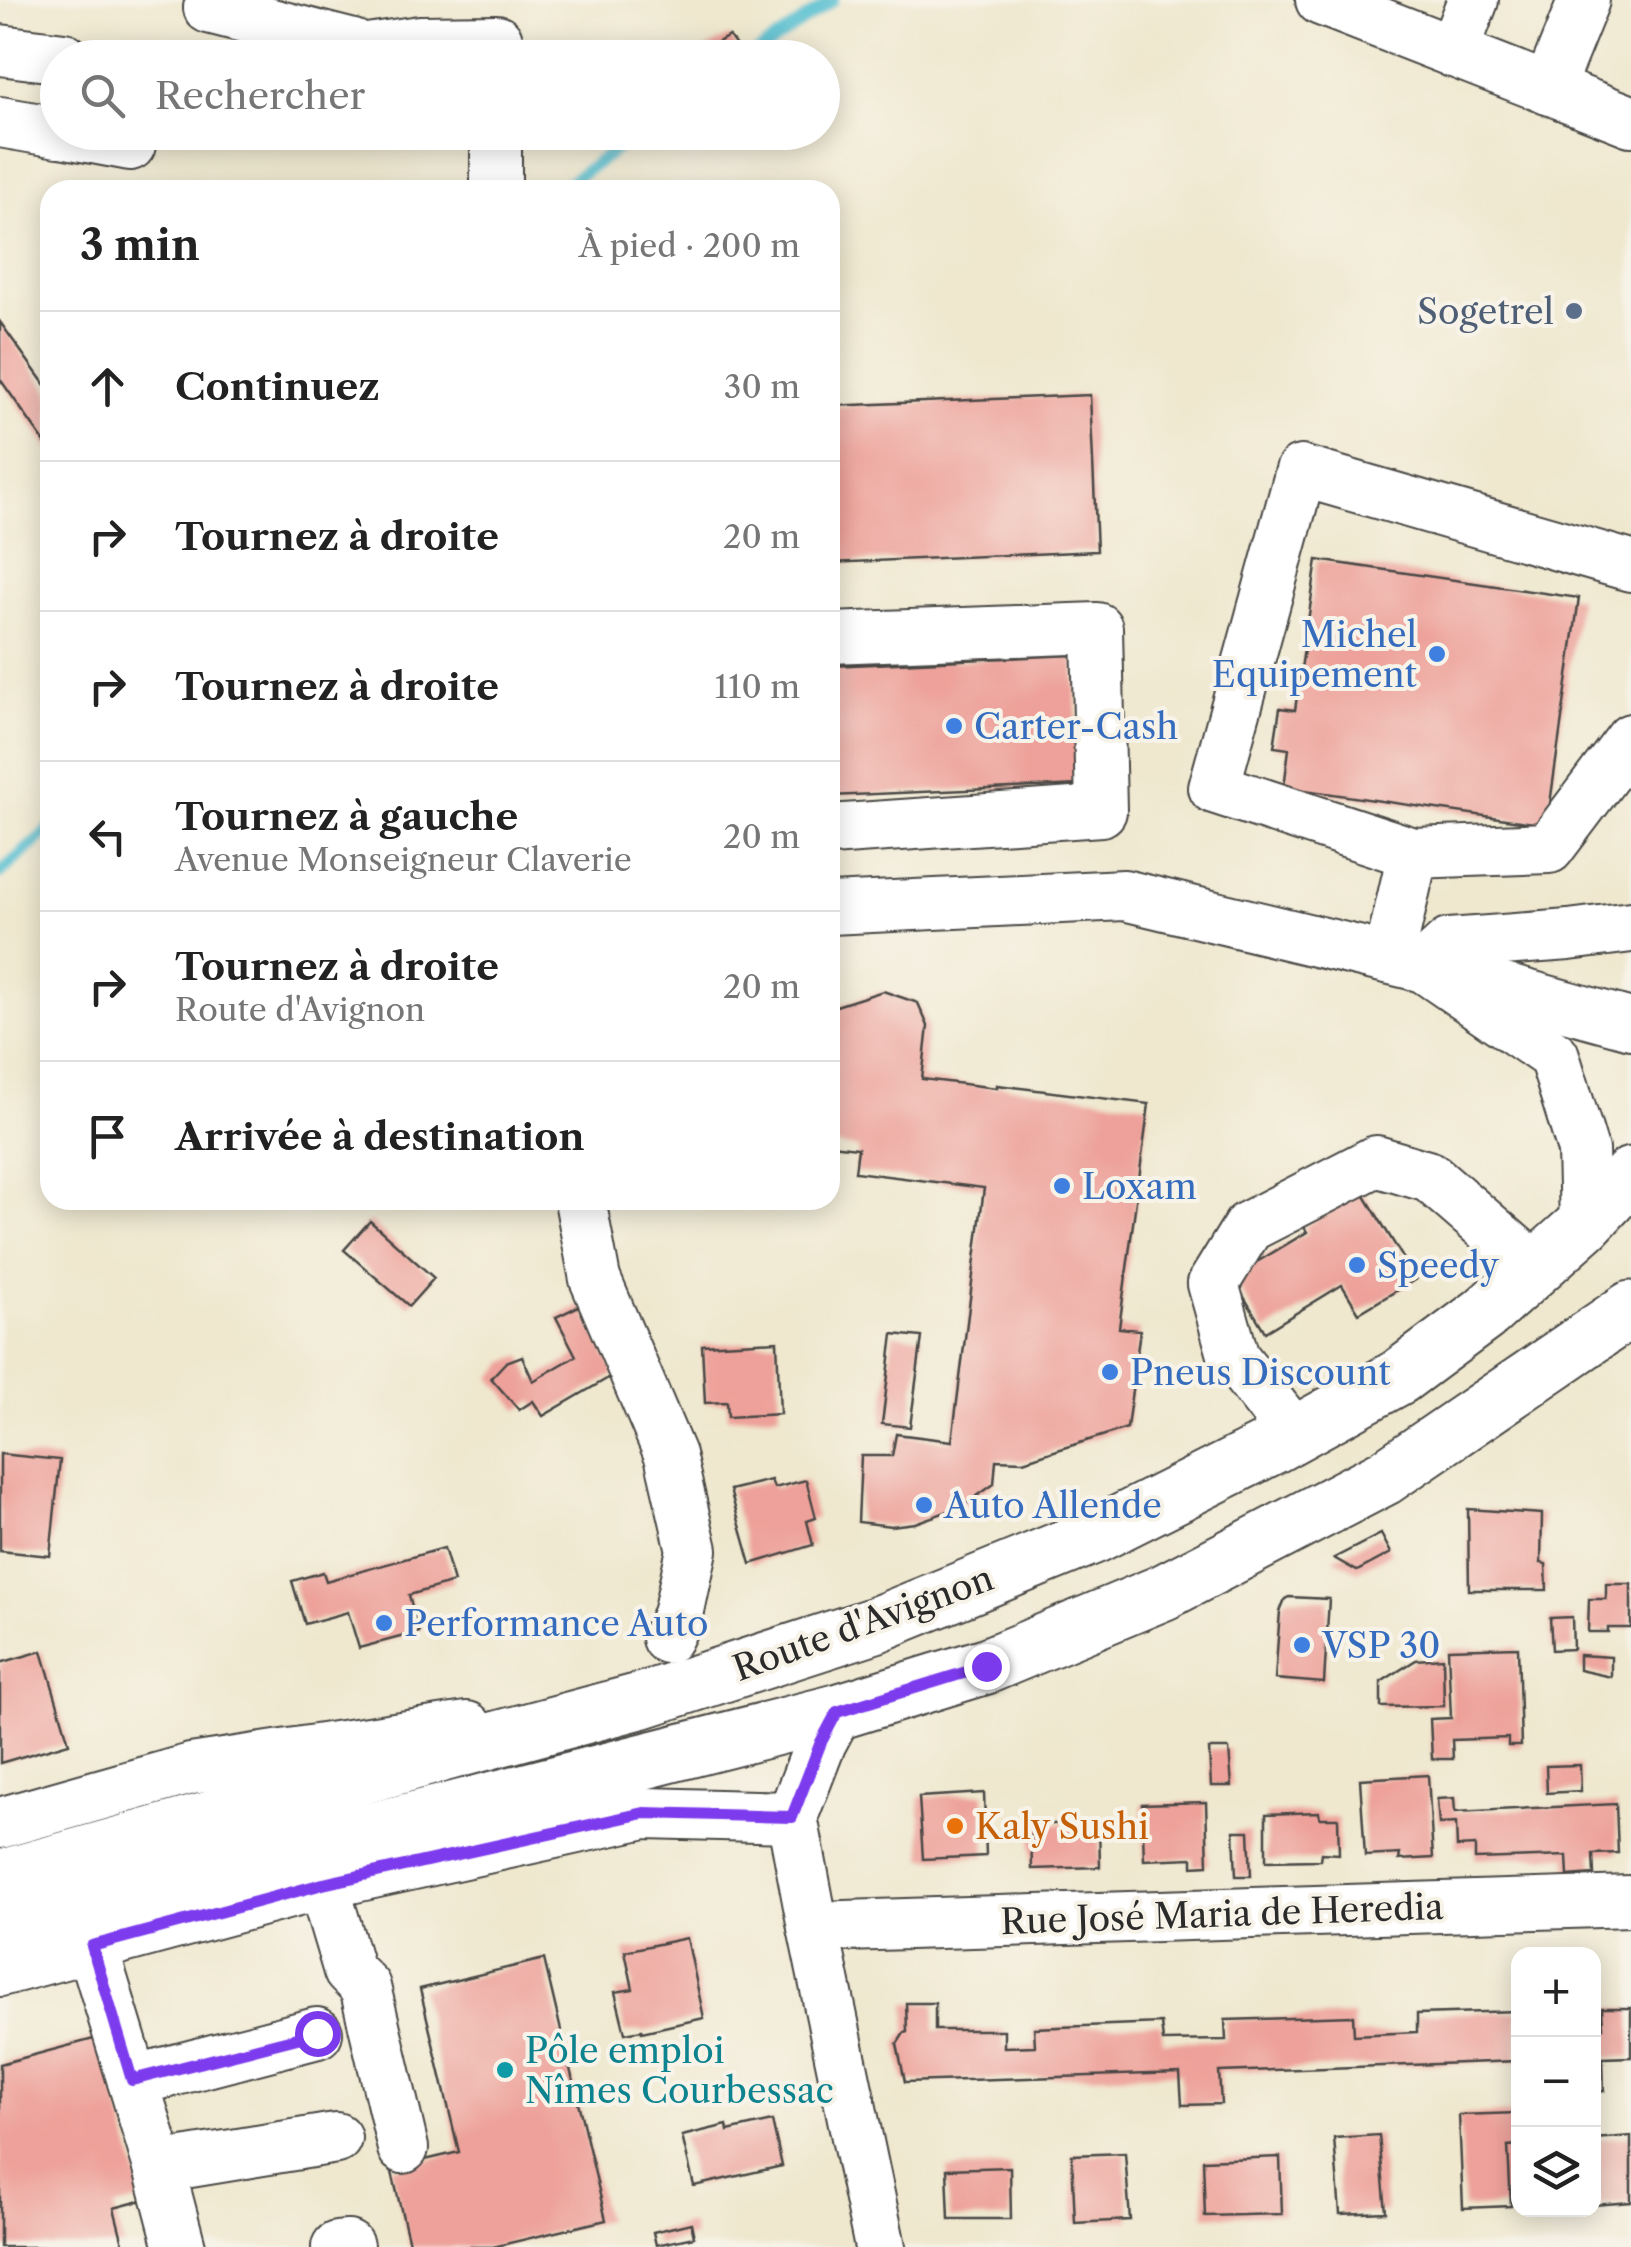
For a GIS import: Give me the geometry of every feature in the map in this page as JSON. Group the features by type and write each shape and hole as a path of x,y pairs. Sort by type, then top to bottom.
{"main road":[{"name":"Route d'Avignon","path":"0,1878 640,1701 876,1624 1078,1543 1295,1435 1399,1377 1484,1314 1585,1224 1631,1175"},
{"name":"Route d'Avignon","path":"0,1925 837,1712 986,1666 1164,1592 1385,1477 1631,1309"}],"street":[{"path":"1321,0 1631,121"},
{"path":"1453,52 1473,0"},
{"path":"1548,89 1584,0"},
{"path":"209,8 332,40"},
{"path":"429,40 497,32"},
{"path":"0,50 40,55"},
{"path":"0,122 40,129"},
{"path":"496,150 496,180"},
{"path":"1631,566 1300,471 1214,788 1413,853 1549,848 1631,739"},
{"path":"840,638 1097,628 1102,811 840,829"},
{"path":"1046,815 1050,898"},
{"path":"1407,962 1413,853"},
{"path":"840,908 1124,895 1407,962 1631,1024"},
{"path":"1407,962 1449,944 1631,927"},
{"path":"1407,962 1554,1056 1583,1150 1585,1224"},
{"path":"1295,1435 1234,1358 1213,1284 1248,1227 1376,1162 1430,1177 1536,1268"},
{"path":"582,1210 595,1279 670,1455 692,1550 678,1615 667,1638"},
{"path":"0,1824 191,1769 640,1701"},
{"path":"837,1712 792,1817 880,2247"},
{"path":"0,1971 323,1884 644,1813 792,1817"},
{"path":"323,1884 349,1972 364,1987 403,2148"},
{"name":"Rue José Maria de Heredia","path":"812,1928 1631,1901"},
{"path":"92,1946 160,2167 180,2247"},
{"path":"132,2080 317,2033"},
{"path":"160,2167 336,2138"},
{"path":"337,2247 348,2246"}],"building":[{"path":"0,322 40,378 40,436 0,379"},
{"path":"1090,395 1097,551 840,563 840,406"},
{"name":"Michel Equipement","path":"1317,560 1579,598 1547,825 1284,787 1289,749 1274,747 1280,708 1295,710"},
{"name":"Carter-Cash","path":"1074,655 1080,785 840,796 840,666"},
{"path":"883,991 918,1003 928,1026 922,1079 1149,1104 1119,1328 1140,1330 1127,1428 1023,1461 996,1460 994,1484 963,1506 915,1523 891,1526 858,1522 861,1456 892,1456 896,1434 952,1441 984,1188 855,1172 858,1148 840,1146 840,1005"},
{"path":"1362,1191 1416,1279 1359,1313 1342,1285 1265,1332 1232,1277 1307,1232 1304,1227"},
{"path":"370,1221 434,1278 409,1306 344,1250"},
{"path":"581,1305 615,1374 543,1416 533,1401 519,1410 491,1378 506,1362 522,1356 533,1381 576,1356 556,1317"},
{"path":"893,1334 922,1337 910,1427 882,1424"},
{"path":"777,1341 780,1414 728,1417 727,1402 705,1403 702,1345"},
{"path":"0,1454 60,1460 50,1556 0,1551"},
{"path":"771,1480 774,1488 806,1480 816,1518 807,1521 813,1545 751,1564 730,1490"},
{"path":"1468,1509 1542,1514 1541,1563 1546,1564 1547,1590 1469,1590"},
{"path":"1381,1534 1391,1553 1357,1571 1334,1558"},
{"path":"444,1548 454,1582 409,1595 419,1632 359,1648 348,1612 305,1624 292,1581 323,1572 326,1581"},
{"path":"1606,1584 1631,1584 1631,1628 1588,1632 1589,1599 1606,1599"},
{"name":"VSP 30","path":"1289,1597 1329,1599 1324,1683 1275,1679 1280,1611"},
{"path":"1572,1617 1573,1649 1552,1650 1550,1618"},
{"path":"1518,1647 1521,1746 1508,1746 1508,1738 1452,1740 1453,1759 1432,1759 1430,1719 1451,1718 1448,1649"},
{"path":"42,1651 69,1743 0,1763 0,1663"},
{"path":"1579,1655 1611,1657 1611,1677 1579,1670"},
{"path":"1443,1658 1444,1706 1381,1707 1381,1682 1416,1660"},
{"path":"1209,1749 1229,1749 1232,1786 1211,1786"},
{"path":"1580,1765 1581,1791 1547,1793 1546,1766"},
{"path":"1428,1775 1433,1858 1399,1860 1400,1854 1365,1856 1360,1779"},
{"name":"Kaly Sushi","path":"984,1793 986,1856 923,1859 919,1797"},
{"path":"1454,1798 1455,1812 1616,1804 1618,1853 1593,1854 1594,1874 1568,1876 1567,1856 1475,1859 1475,1846 1457,1847 1456,1823 1439,1824 1437,1799"},
{"path":"1206,1802 1208,1865 1193,1866 1193,1858 1144,1860 1142,1804"},
{"path":"1319,1812 1320,1818 1338,1818 1339,1854 1321,1853 1320,1860 1266,1861 1266,1814"},
{"path":"1099,1822 1100,1867 1032,1869 1031,1825"},
{"path":"1234,1831 1249,1831 1251,1876 1236,1876"},
{"path":"687,1938 704,2018 625,2033 615,1992 633,1989 625,1951"},
{"name":"Pôle emploi Nîmes Courbessac","path":"544,1959 606,2220 493,2247 410,2247 391,2168 459,2152 420,1989"},
{"path":"906,2003 935,2003 935,2030 1004,2030 1004,2047 1035,2046 1034,2028 1161,2023 1163,2041 1226,2040 1225,2020 1353,2016 1354,2035 1417,2032 1417,2014 1511,2011 1511,2061 1219,2072 1221,2104 1182,2105 1180,2073 905,2082 897,2044 907,2032"},
{"path":"1602,2008 1631,2008 1631,2057 1603,2058 1601,2091 1601,2027"},
{"path":"101,2037 144,2200 114,2208 124,2247 0,2247 0,2064"},
{"path":"1511,2113 1508,2146 1511,2206 1463,2208 1459,2115"},
{"path":"772,2121 782,2166 694,2186 682,2136 727,2125 728,2131"},
{"path":"1379,2135 1386,2212 1340,2214 1334,2138"},
{"path":"1631,2136 1631,2202 1601,2204 1601,2138"},
{"path":"1125,2153 1130,2220 1075,2223 1072,2155"},
{"path":"1280,2157 1282,2214 1205,2216 1203,2160"},
{"path":"1010,2167 1011,2219 949,2219 947,2169"},
{"path":"691,2223 694,2237 656,2245 653,2232"}],"waterway":[{"path":"776,40 833,0"},
{"path":"572,180 615,150"},
{"path":"0,873 40,838"}],"place":[{"name":"Sogetrel","path":"1574,311"},
{"name":"Michel Equipement","path":"1437,654"},
{"name":"Carter-Cash","path":"954,726"},
{"name":"Loxam","path":"1062,1186"},
{"name":"Speedy","path":"1357,1265"},
{"name":"Pneus Discount","path":"1110,1372"},
{"name":"Auto Allende","path":"924,1505"},
{"name":"Performance Auto","path":"384,1623"},
{"name":"VSP 30","path":"1302,1645"},
{"name":"Kaly Sushi","path":"955,1826"},
{"name":"Pôle emploi Nîmes Courbessac","path":"505,2070"}],"route":[{"path":"317,2033 132,2080 92,1946 323,1884 644,1813 792,1817 837,1712 986,1666"}]}
